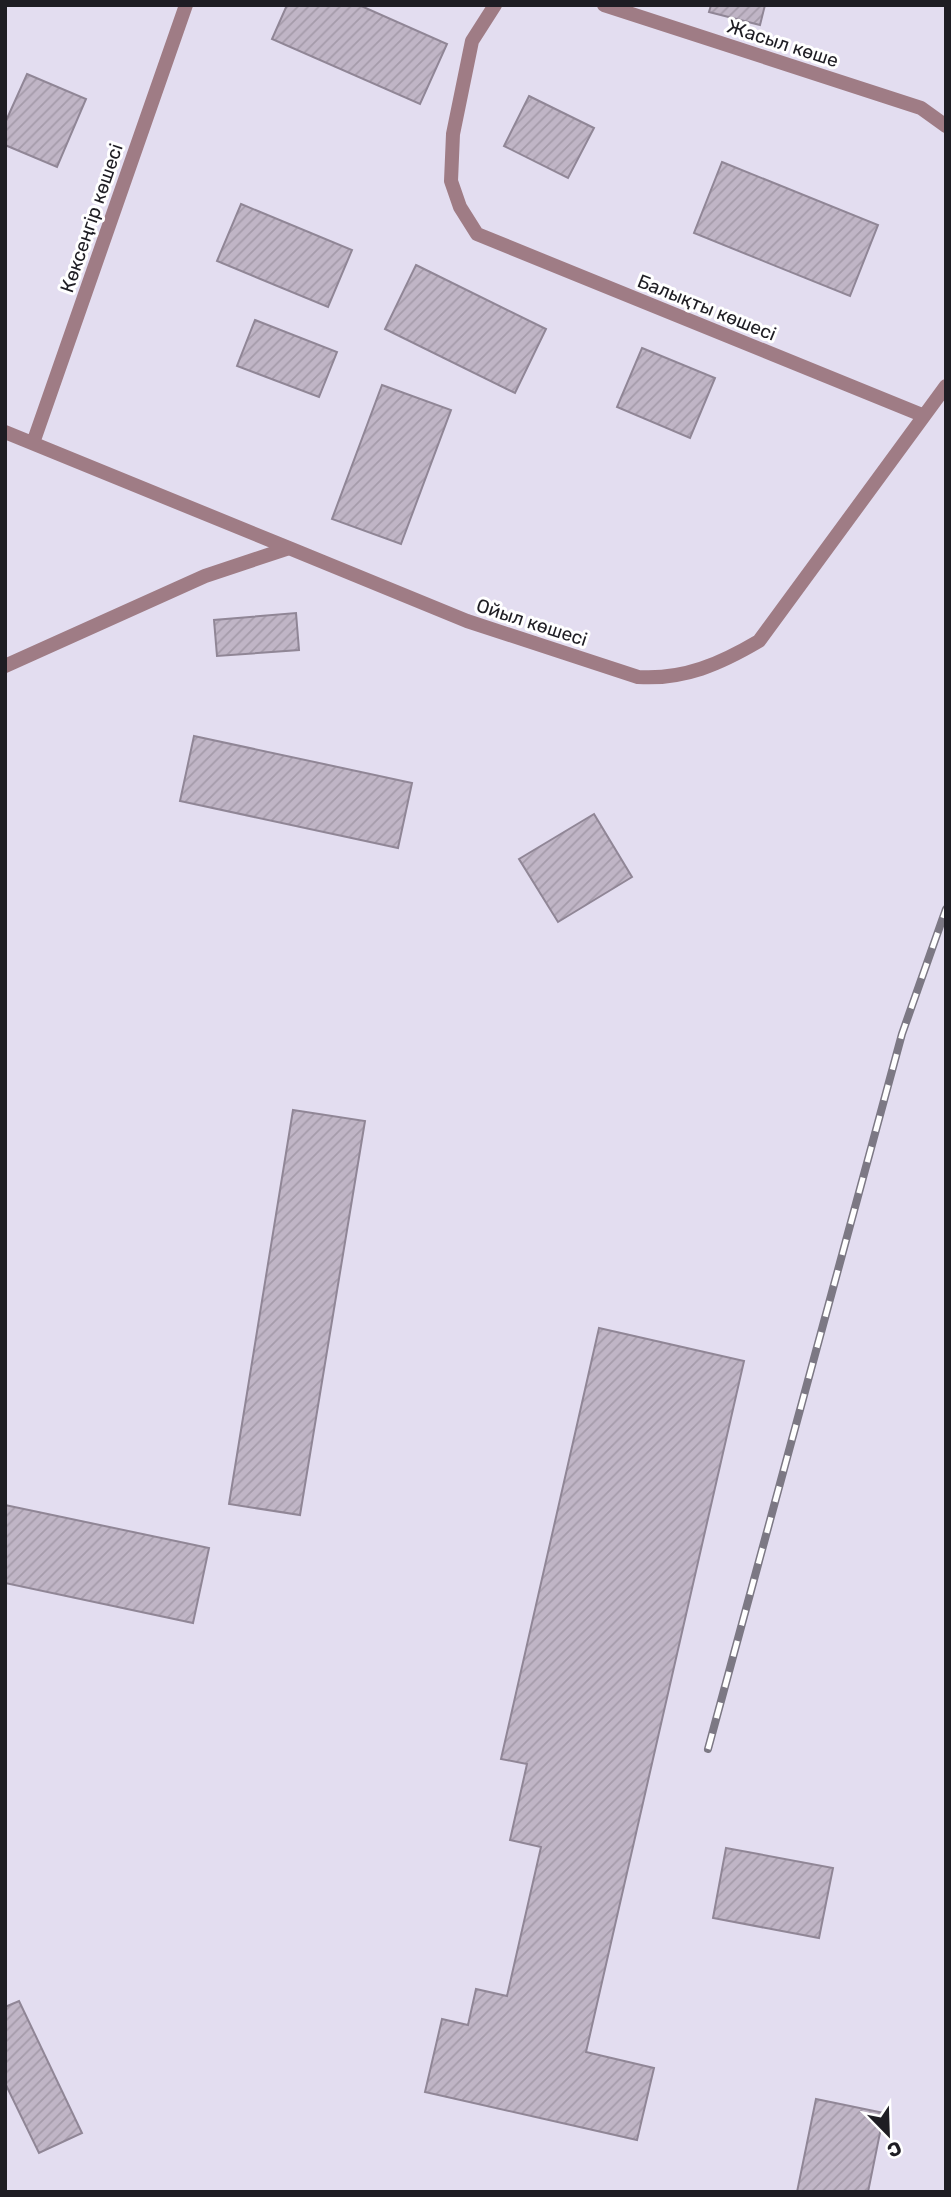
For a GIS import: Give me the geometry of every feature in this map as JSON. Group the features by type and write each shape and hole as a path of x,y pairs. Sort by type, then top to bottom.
{"street":[{"name":"Көксеңгір көшесі","path":"33,443 186,5"},
{"name":"Балықты көшесі","path":"495,5 472,41 453,134 452,181 460,207 477,234 922,415"},
{"name":"Жасыл көше","path":"604,5 921,108 946,125"},
{"name":"Ойыл көшесі","path":"5,432 467,621 638,677 664,678 723,662 759,641 922,415 946,386"},
{"path":"5,666 205,576 289,548"}],"building":[{"path":"287,5 359,5 447,44 420,104 272,39"},
{"path":"711,5 765,5 760,25 709,12"},
{"path":"27,74 86,99 57,167 5,145 5,123"},
{"path":"529,96 594,128 568,178 504,146"},
{"path":"722,162 878,225 850,296 694,233"},
{"path":"241,204 352,250 328,307 217,261"},
{"path":"416,265 546,329 515,393 385,329"},
{"path":"255,320 337,352 319,397 237,366"},
{"path":"642,348 715,378 690,438 617,407"},
{"path":"382,385 451,410 401,544 332,519"},
{"path":"296,613 299,650 217,656 214,620"},
{"path":"194,736 412,783 398,848 180,801"},
{"path":"594,814 632,877 558,922 519,859"},
{"path":"293,1110 365,1121 300,1515 229,1504"},
{"path":"599,1328 744,1361 586,2052 654,2068 637,2140 425,2092 442,2019 468,2025 476,1989 507,1996 541,1847 510,1840 527,1764 501,1759"},
{"path":"5,1505 209,1548 193,1623 5,1583"},
{"path":"726,1848 833,1868 819,1938 713,1918"},
{"path":"19,2001 82,2133 39,2153 5,2083 5,2007"},
{"path":"816,2099 884,2113 868,2192 797,2192"}],"railway":[{"path":"708,1749 902,1034 946,909"}]}
